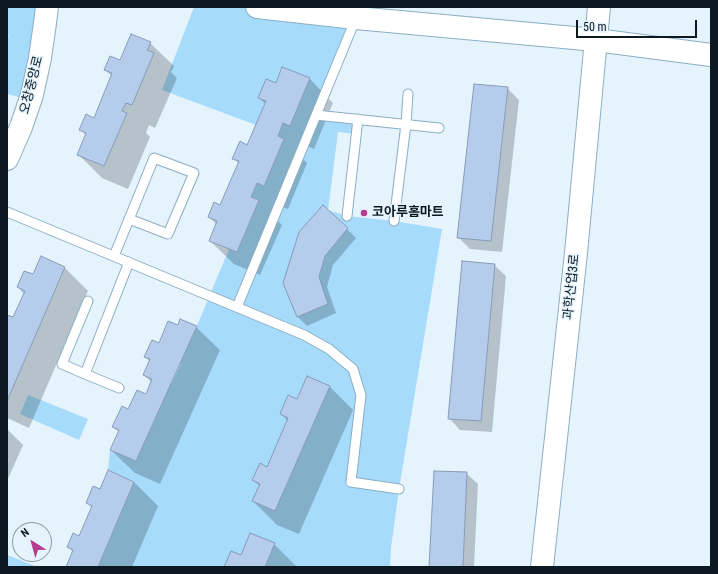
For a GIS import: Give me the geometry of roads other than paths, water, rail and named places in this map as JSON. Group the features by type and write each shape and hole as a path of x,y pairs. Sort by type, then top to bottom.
{"street":[{"name":"오창중앙로","path":"7,159 21,127 32,95 40,58 47,7"},
{"path":"257,7 356,18 596,40 711,55"},
{"name":"과학산업3로","path":"542,567 576,253 599,7"}],"lane":[{"path":"238,307 356,18"},
{"path":"394,221 406,124 408,94"},
{"path":"316,115 439,128"},
{"path":"347,216 358,120"},
{"path":"114,256 129,218 154,158 194,173 168,234 129,218"},
{"path":"7,212 304,335 329,350 353,369 361,395 351,482 399,489"},
{"path":"85,374 129,262"},
{"path":"88,301 62,364 119,388"}],"place":[{"name":"코아루홈마트","path":"364,213"}]}
